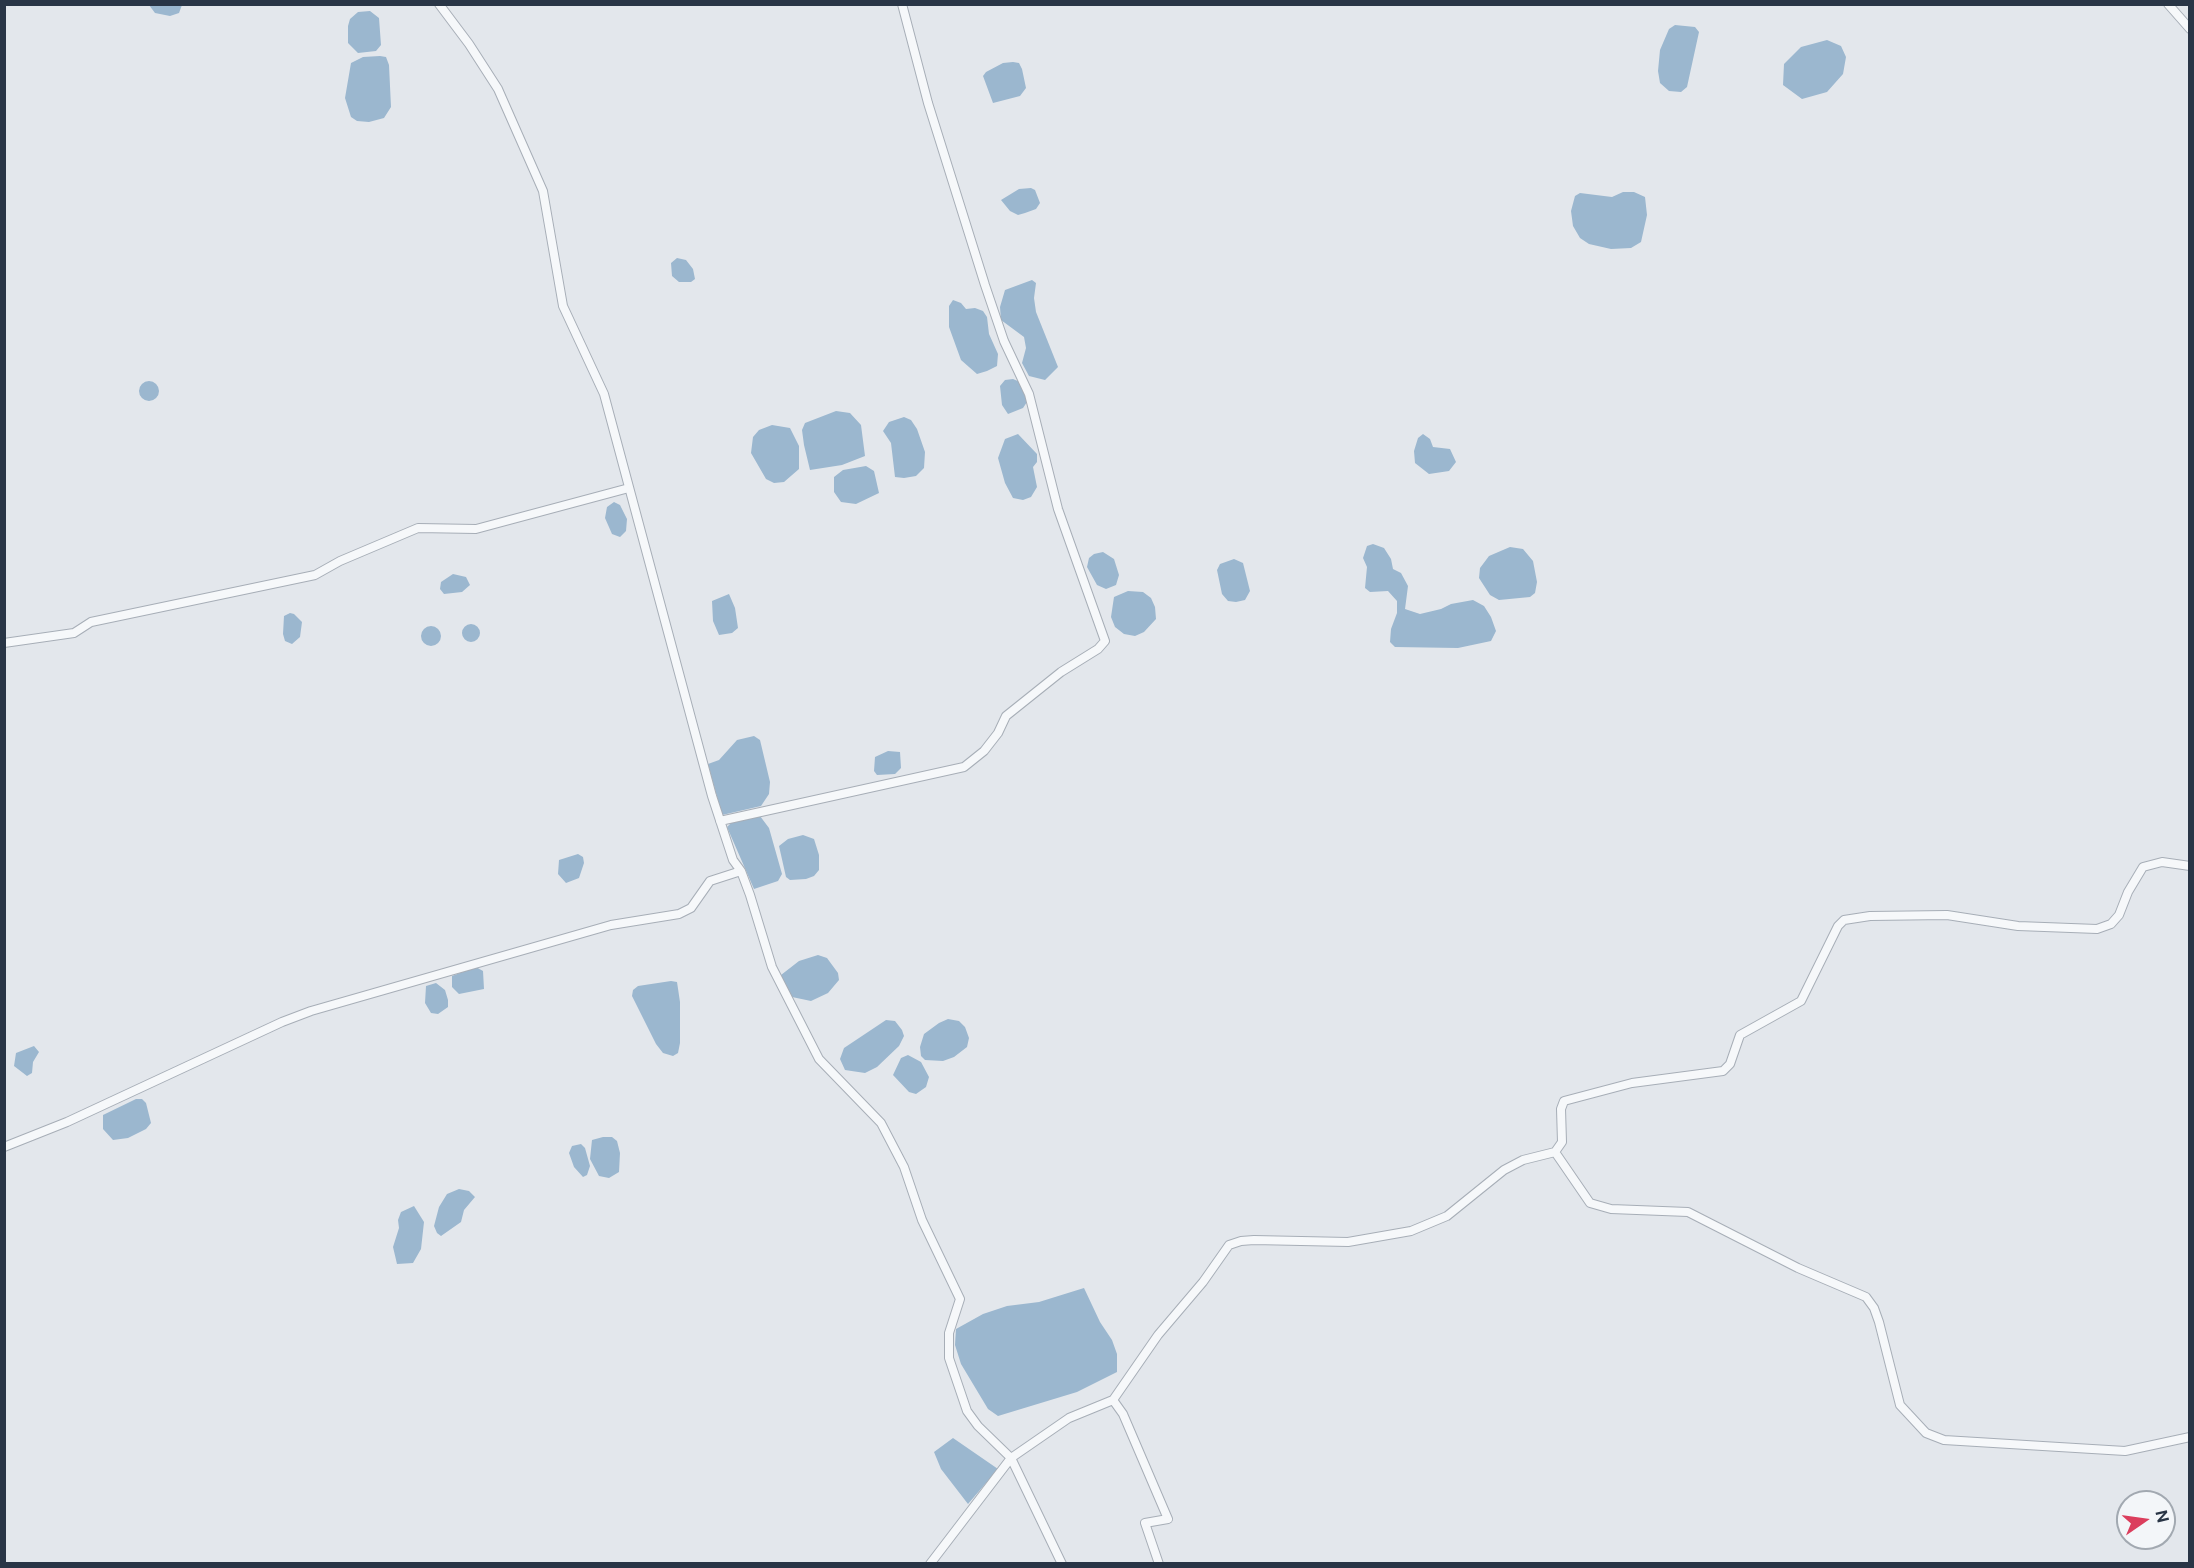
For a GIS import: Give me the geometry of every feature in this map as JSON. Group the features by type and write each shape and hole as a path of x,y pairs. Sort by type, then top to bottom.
{"street":[{"path":"439,4 469,44 498,89 543,192 563,306 604,394 720,821 733,860 741,871 763,943 792,1010 819,1059 881,1123 904,1167 922,1220 960,1299 949,1333 949,1358 967,1411 978,1426 1011,1458 1062,1563"},
{"path":"720,821 964,767 984,751 998,733 1006,716 1061,672 1098,649 1105,641 1058,509 1029,394 1004,341 985,285 928,103 903,4"},
{"path":"2168,4 2190,29"},
{"path":"4,643 74,633 91,622 315,575 340,561 418,528 476,529 629,488"},
{"path":"930,1563 1011,1458 1069,1419 1113,1400 1158,1335 1203,1282 1229,1245 1254,1240 1348,1242 1411,1231 1447,1216 1504,1170 1523,1160 1555,1152 1562,1142 1561,1109 1564,1101 1632,1083 1723,1071 1730,1064 1740,1035 1801,1001 1838,926 1844,920 1870,916 1947,915 2018,926 2097,929 2111,924 2119,915 2128,892 2143,867 2162,862 2190,866"},
{"path":"4,1147 78,1118 311,1011 611,925 679,914 691,908 710,881 741,871"},
{"path":"1555,1152 1590,1203 1611,1209 1688,1212 1798,1268 1866,1297 1874,1308 1879,1322 1900,1405 1926,1433 1944,1440 2125,1451 2190,1437"},
{"path":"1113,1400 1123,1414 1168,1519 1145,1523 1159,1563"}],"water":[{"path":"149,5 182,5 179,13 170,16 155,13"},
{"path":"370,11 379,18 381,45 376,51 358,53 348,43 350,19 358,12"},
{"path":"1675,25 1695,27 1699,32 1687,87 1681,92 1669,91 1660,83 1658,71 1660,50 1669,29"},
{"path":"1827,40 1841,46 1846,57 1843,74 1827,92 1802,99 1783,85 1784,64 1801,47"},
{"path":"363,57 386,57 389,65 391,107 384,118 369,122 357,121 351,117 345,98 351,63"},
{"path":"1003,63 1019,63 1022,69 1026,88 1020,96 993,103 983,76"},
{"path":"1019,189 1035,190 1040,203 1036,209 1018,215 1010,211 1001,200"},
{"path":"1623,192 1634,192 1645,197 1647,215 1641,242 1631,248 1611,249 1589,244 1580,238 1573,226 1571,211 1575,196 1580,193 1612,197"},
{"path":"677,258 686,260 693,269 695,279 691,282 679,282 672,276 671,263"},
{"path":"1032,280 1036,283 1034,298 1036,312 1058,367 1045,380 1029,376 1022,363 1026,348 1024,337 1001,320 1000,307 1005,290"},
{"path":"953,300 961,303 966,309 975,308 983,311 987,317 989,334 998,354 997,366 977,374 961,360 949,327 949,306"},
{"path":"1013,379 1020,382 1027,402 1023,408 1008,414 1002,405 1000,386 1005,380"},
{"path":"149,381 156,384 159,391 156,398 149,401 142,398 139,391 142,384"},
{"path":"836,411 850,413 861,425 865,456 842,465 810,470 802,430 805,423"},
{"path":"904,417 911,420 917,429 925,452 924,468 916,476 904,478 895,477 891,443 883,431 889,422"},
{"path":"772,425 790,428 799,446 799,469 784,482 774,483 766,479 751,453 753,437 759,430"},
{"path":"1018,434 1037,454 1037,462 1033,467 1037,487 1031,497 1023,500 1013,498 1005,483 998,458 1005,439"},
{"path":"1423,434 1430,439 1433,447 1450,449 1456,462 1449,471 1429,474 1415,463 1414,451 1418,438"},
{"path":"866,466 874,471 879,493 856,504 841,502 834,492 834,477 843,470"},
{"path":"614,502 620,505 627,519 626,531 620,537 612,534 605,518 607,507"},
{"path":"1373,544 1384,548 1391,559 1393,569 1401,573 1408,586 1405,609 1420,614 1473,600 1484,606 1491,617 1496,631 1491,641 1458,648 1395,647 1390,642 1391,629 1397,613 1397,601 1388,591 1370,592 1365,588 1367,567 1363,558 1367,546"},
{"path":"1510,547 1523,549 1533,561 1537,582 1535,593 1530,597 1499,600 1490,595 1479,578 1480,568 1489,556"},
{"path":"1103,552 1114,559 1119,575 1116,585 1106,589 1097,585 1087,567 1089,558"},
{"path":"1234,559 1243,563 1250,591 1245,600 1236,602 1228,601 1222,594 1217,570 1220,564"},
{"path":"453,574 466,577 470,585 462,592 444,594 440,589 441,582"},
{"path":"1128,591 1143,592 1151,598 1155,607 1156,619 1144,632 1135,636 1124,634 1115,627 1111,617 1114,597"},
{"path":"729,594 735,608 738,628 732,633 719,635 713,621 712,601"},
{"path":"290,613 302,622 300,637 292,644 285,641 283,634 284,616"},
{"path":"471,624 477,627 480,633 477,639 471,642 465,639 462,633 465,627"},
{"path":"431,626 438,629 441,636 438,643 431,646 424,643 421,636 424,629"},
{"path":"754,736 760,740 770,782 769,794 761,806 722,815 708,764 719,760 737,740"},
{"path":"888,751 900,752 901,768 895,774 877,775 874,771 875,757"},
{"path":"760,816 769,828 782,874 778,881 754,889 727,827 733,821"},
{"path":"803,835 814,839 819,855 819,870 814,876 806,879 790,880 786,877 779,846 788,839"},
{"path":"578,854 583,857 584,863 579,878 566,883 558,874 559,860"},
{"path":"818,955 827,958 838,973 839,980 828,993 811,1001 792,997 781,975 799,961"},
{"path":"476,967 483,971 484,989 459,994 452,987 452,976"},
{"path":"677,982 680,1002 680,1043 678,1053 673,1056 663,1053 656,1044 632,996 633,990 638,986"},
{"path":"436,983 445,990 448,1000 448,1007 438,1014 431,1013 425,1003 426,986"},
{"path":"948,1019 959,1021 965,1027 969,1038 967,1047 954,1057 943,1061 925,1060 921,1056 920,1047 924,1034"},
{"path":"886,1020 895,1021 902,1030 904,1036 899,1046 877,1067 865,1073 845,1070 840,1059 844,1048"},
{"path":"34,1046 39,1052 33,1062 32,1073 27,1076 14,1066 16,1053"},
{"path":"908,1055 921,1062 929,1077 926,1087 916,1094 909,1092 893,1075 901,1058"},
{"path":"136,1099 142,1099 146,1103 151,1123 146,1129 128,1138 113,1140 103,1129 103,1115"},
{"path":"612,1137 617,1141 620,1153 619,1172 609,1178 599,1176 590,1159 592,1140"},
{"path":"581,1144 585,1148 590,1166 587,1175 583,1177 574,1167 569,1153 572,1146"},
{"path":"459,1189 469,1191 475,1197 464,1210 461,1222 441,1236 434,1226 439,1207 447,1194"},
{"path":"414,1206 424,1222 421,1249 413,1263 397,1264 393,1247 399,1228 398,1220 401,1212"},
{"path":"1084,1288 1100,1322 1112,1340 1117,1354 1117,1372 1077,1392 998,1416 988,1409 961,1364 955,1345 956,1329 983,1314 1007,1306 1039,1302"},
{"path":"953,1438 998,1469 968,1504 941,1469 934,1452"}]}
